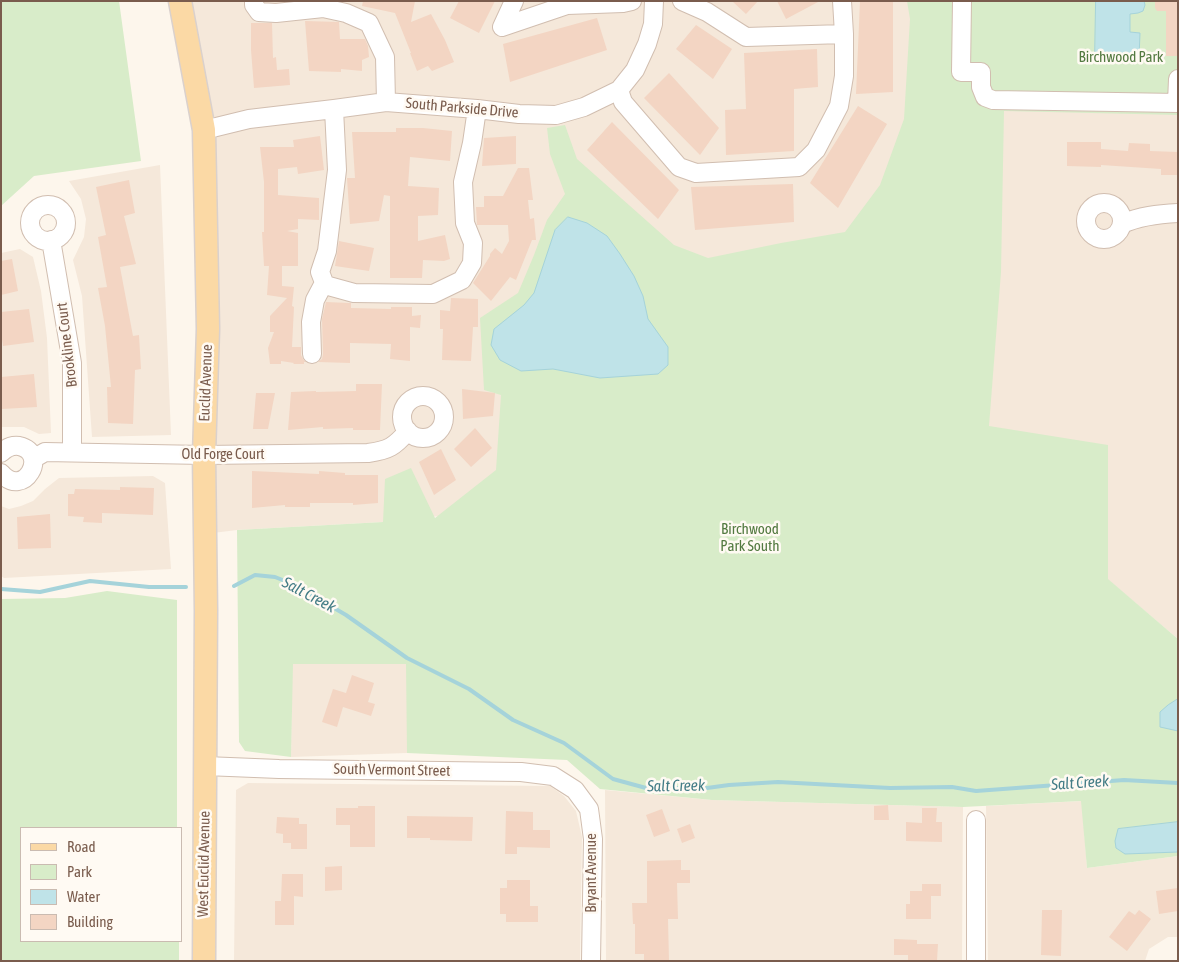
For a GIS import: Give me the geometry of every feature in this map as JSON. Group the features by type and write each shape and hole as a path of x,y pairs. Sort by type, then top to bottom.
{"main road":[{"name":"Euclid Avenue","path":"180,1 204,130 208,329 204,455 205,766"},
{"name":"West Euclid Avenue","path":"204,961 205,766"}],"street":[{"path":"254,1 254,5 259,12 276,13 317,5 346,12 369,23 385,57 386,102"},
{"path":"514,1 502,27 567,5 623,4 632,1"},
{"name":"South Parkside Drive","path":"204,130 249,119 334,110 386,102 519,114 556,115 584,107 619,90 635,70 653,24 654,1"},
{"path":"667,1 674,1"},
{"path":"682,1 707,12 746,37 844,34"},
{"path":"619,90 623,102 679,168 696,173 799,168 816,150 839,106 844,76 842,1"},
{"path":"962,1 961,72 981,72 981,87 985,96 993,100 1177,103 1178,79"},
{"path":"334,110 336,170 327,251 320,272 325,286 354,293 433,294 462,280 472,263 473,243 465,223 463,182 477,109"},
{"path":"1122,224 1153,214 1178,213"},
{"name":"Brookline Court","path":"51,240 72,363 72,451"},
{"path":"312,354 311,322 315,300 324,283"},
{"name":"Old Forge Court","path":"33,459 45,452 72,451 204,455 368,453 384,451 398,442 408,431"},
{"path":"1,453 5,449 16,446 26,449 33,459 32,470 29,476 24,479 13,481 7,479 1,473"},
{"name":"South Vermont Street","path":"205,766 280,769 521,772 553,776 575,790"},
{"name":"Bryant Avenue","path":"575,790 589,809 593,839 591,961"},
{"path":"976,820 976,961"}],"shaded area":[{"path":"180,1 1178,1 1178,639 1107,579 1108,445 383,522 237,530 205,534 204,130"},
{"path":"160,165 171,435 92,437 82,296 73,260 84,237 86,219 81,199 69,181"},
{"path":"20,249 33,257 41,291 47,338 51,433 39,434 24,427 1,427 1,253"},
{"path":"153,476 165,483 171,569 4,578 1,576 1,506 9,509 33,501 59,478"},
{"path":"292,664 407,664 407,753 291,757"},
{"path":"248,783 550,786 564,796 576,811 582,837 580,961 234,961 236,790"},
{"path":"605,790 712,800 963,807 962,961 606,961"},
{"path":"1082,801 1087,868 1178,856 1178,937 1168,937 1149,949 1145,961 988,961 986,806"}],"green space":[{"path":"1,1 119,1 141,161 34,176 1,206"},
{"name":"Birchwood Park South","path":"907,1 1178,1 1178,115 1004,111 1001,272 989,426 1108,445 1108,579 1178,639 1178,856 1087,868 1081,801 963,807 712,800 600,789 567,760 407,753 406,664 293,664 291,757 245,751 239,742 237,530 383,522 385,479 411,468 435,518 496,470 501,395 484,390 480,318 518,293 547,220 565,194 550,154 547,128 565,125 577,159 674,245 708,258 845,232 880,185 904,119 910,19"},
{"path":"107,591 177,600 177,827 20,827 20,942 179,942 179,960 1,960 1,599 65,598"}],"water":[{"path":"1096,1 1144,1 1143,11 1130,14 1130,32 1140,33 1139,58 1095,58"},
{"path":"568,217 587,223 607,236 634,276 643,296 648,319 668,347 668,365 658,374 600,378 553,369 521,371 500,360 491,345 494,329 524,305 534,293 555,230"},
{"path":"1178,699 1178,731 1160,727 1160,712"},
{"path":"1178,822 1178,852 1125,854 1116,848 1115,841 1118,829"}],"building":[{"path":"363,1 415,1 411,22 431,14 454,62 432,71 428,66 417,71 395,13 362,6"},
{"path":"459,1 495,1 479,33 450,18"},
{"path":"732,1 758,1 746,14"},
{"path":"777,1 820,1 786,19"},
{"path":"860,1 893,1 893,92 856,94"},
{"path":"1155,1 1178,1 1178,56 1166,56 1166,11 1157,11"},
{"path":"597,18 607,50 510,82 503,44"},
{"path":"305,21 339,22 340,39 365,39 369,57 362,60 362,71 341,69 341,72 309,71"},
{"path":"251,23 272,23 273,58 276,57 277,70 289,69 290,85 254,88"},
{"path":"696,25 732,49 713,79 676,49"},
{"path":"817,49 818,87 794,89 794,151 726,155 725,110 746,109 744,53"},
{"path":"669,73 719,128 700,155 644,98"},
{"path":"858,106 887,124 838,208 810,183"},
{"path":"612,122 679,190 658,219 587,150"},
{"path":"396,128 452,131 450,161 410,157 408,186 439,188 438,215 418,216 418,241 445,235 450,259 444,261 423,260 422,278 390,278 390,196 384,195 379,221 350,224 347,178 355,178 352,132 396,132"},
{"path":"320,136 324,170 298,174 297,167 278,169 278,195 319,198 319,220 298,219 298,229 287,231 298,233 298,266 282,266 282,286 294,287 292,347 301,347 301,355 306,362 304,364 293,364 281,361 281,364 270,364 268,348 274,332 270,332 270,316 287,298 267,295 269,266 264,266 262,232 264,232 264,182 260,147 294,147 293,140"},
{"path":"516,136 516,164 482,166 484,138"},
{"path":"1067,142 1101,142 1101,149 1128,151 1129,143 1150,144 1150,151 1178,152 1178,175 1161,175 1161,169 1101,165 1101,167 1067,166"},
{"path":"518,168 529,168 533,200 528,200 530,219 534,218 536,240 532,240 516,280 510,277 491,301 473,283 495,248 502,254 509,241 508,225 477,225 476,207 484,207 484,196 503,196"},
{"path":"129,180 135,213 124,216 136,264 120,267 133,336 139,335 141,369 135,370 133,424 108,423 107,387 111,387 105,326 98,288 107,287 98,237 106,235 96,187"},
{"path":"793,184 794,222 695,230 691,187"},
{"path":"339,241 374,248 369,271 335,266"},
{"path":"12,259 18,291 1,295 1,261"},
{"path":"451,298 478,299 478,327 473,327 471,361 442,360 443,329 440,329 440,310 450,311"},
{"path":"326,302 351,303 351,308 391,309 391,307 412,307 412,316 421,315 420,328 410,327 410,361 390,359 391,344 350,343 350,363 318,362 322,359 323,354 322,319"},
{"path":"29,309 34,342 3,346 1,312"},
{"path":"34,374 37,407 2,409 1,377"},
{"path":"356,384 382,384 380,430 353,430 353,428 323,429 323,427 288,430 291,392 356,391"},
{"path":"462,389 495,393 493,416 463,419"},
{"path":"256,393 275,393 268,429 253,429"},
{"path":"475,428 492,448 471,467 454,449"},
{"path":"441,449 456,480 434,495 419,462"},
{"path":"252,471 319,474 319,471 345,473 345,475 378,475 378,503 353,505 353,503 310,503 310,507 285,507 285,505 252,508"},
{"path":"120,487 154,488 153,515 102,513 102,523 83,522 84,517 68,516 68,494 74,494 75,489 120,490"},
{"path":"50,514 51,548 18,549 17,517"},
{"path":"352,675 374,683 368,702 375,704 371,716 343,707 337,727 322,722 333,689 346,693"},
{"path":"888,805 889,820 874,820 874,806"},
{"path":"358,806 375,806 375,847 350,847 350,825 336,825 336,808 358,808"},
{"path":"922,808 937,808 936,822 942,822 942,842 906,841 906,822 922,823"},
{"path":"662,809 670,831 654,837 646,815"},
{"path":"506,811 533,812 533,830 550,830 550,848 517,847 517,854 505,854"},
{"path":"407,816 473,817 472,841 407,838"},
{"path":"277,817 299,818 299,824 307,824 307,849 291,849 291,843 283,843 283,834 276,833"},
{"path":"690,824 695,838 682,843 677,829"},
{"path":"681,860 681,870 690,870 690,883 677,883 678,919 668,919 669,961 644,961 644,954 635,954 635,924 633,924 632,903 647,903 647,861"},
{"path":"342,866 342,890 325,891 325,867"},
{"path":"282,874 303,874 303,897 294,896 294,925 275,925 275,901 281,901"},
{"path":"507,880 530,880 530,906 538,906 538,922 506,922 506,914 500,914 500,888 507,888"},
{"path":"922,884 941,884 941,896 931,896 931,919 906,919 906,904 910,904 910,891 922,891"},
{"path":"1178,888 1178,911 1159,914 1156,891"},
{"path":"1042,910 1062,910 1061,956 1041,955"},
{"path":"1139,910 1151,919 1127,951 1109,937 1129,911 1135,915"},
{"path":"894,939 917,940 917,944 938,944 937,961 908,961 908,955 894,955"}],"waterway":[{"name":"Salt Creek","path":"234,586 255,575 275,577 295,585 346,615 407,658 469,689 513,720 564,743 613,779 646,788 707,788 778,782 890,788 952,787 976,791 1124,780 1178,783"},
{"name":"Salt Creek","path":"1,589 40,592 90,581 149,587 186,587"}],"park label":[{"name":"Birchwood Park","path":"1121,57"}]}
